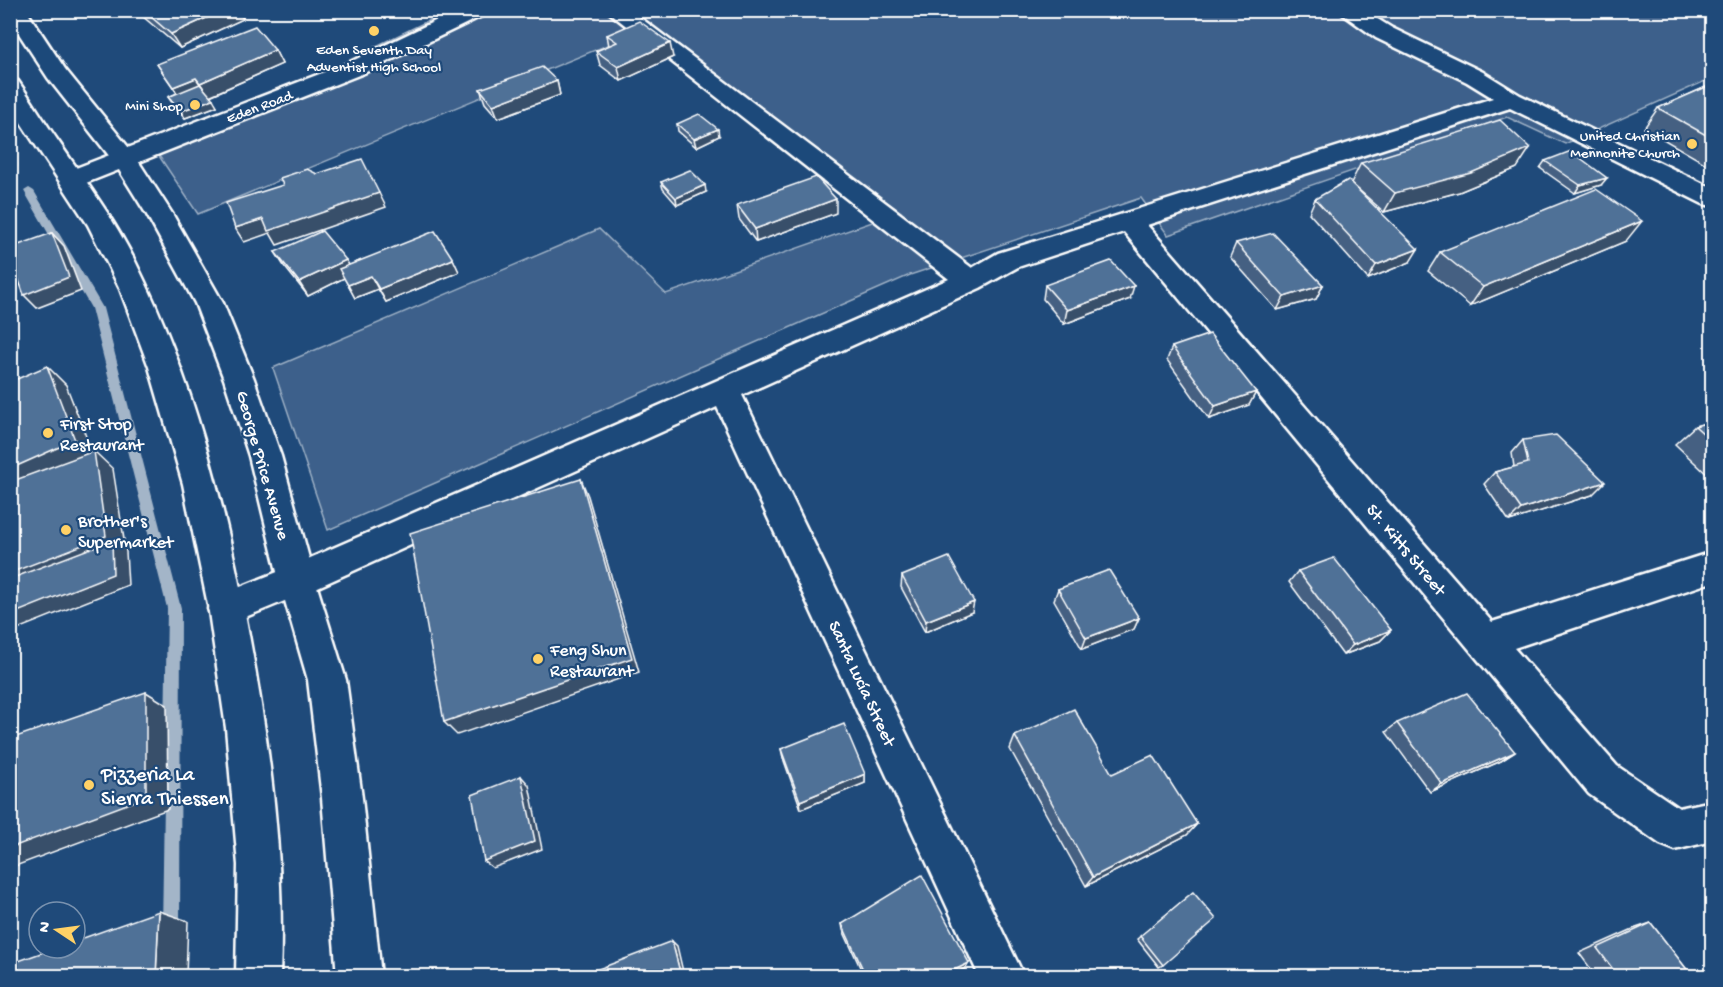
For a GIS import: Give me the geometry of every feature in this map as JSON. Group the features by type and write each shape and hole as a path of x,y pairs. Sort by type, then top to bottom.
{"street":[{"name":"George Price Avenue","path":"15,10 56,73 124,158 160,215 209,303 239,379 265,456 297,580 327,680 342,798 358,976"},
{"name":"Eden Road","path":"72,179 356,68 476,10"},
{"path":"616,10 970,281"},
{"path":"1347,10 1384,33 1475,77 1512,100 1713,198"},
{"path":"10,86 113,245 156,347 178,408 201,493 226,609 238,685 258,851 258,976"},
{"path":"226,609 297,580 724,388 970,281 1008,260 1512,100"},
{"name":"St. Kitts Street","path":"1130,222 1603,780 1675,829 1713,821"},
{"name":"Santa Lucía Street","path":"724,388 1002,976"},
{"path":"1485,641 1713,567"}],"shaded area":[{"path":"1338,10 1365,27 1400,11 1712,11 1712,78 1565,144 1507,117 1168,235 1141,198 910,275 328,530 273,368 599,229 666,294 901,212 646,29 198,214 153,147 373,62 364,52 448,11"}],"building":[{"path":"143,10 224,10 171,34"},
{"path":"639,21 670,43 618,67 596,51 617,42 607,35"},
{"path":"255,26 275,50 200,83 196,78 173,87 157,64"},
{"path":"542,67 557,81 493,105 480,89"},
{"path":"200,84 213,99 181,111 168,97"},
{"path":"1713,84 1713,139 1658,108"},
{"path":"699,114 718,129 694,139 677,124"},
{"path":"1500,120 1530,148 1471,173 1395,193 1361,163"},
{"path":"1571,151 1607,178 1580,185 1545,161"},
{"path":"362,159 379,193 268,231 263,219 235,228 226,203 283,185 280,178 307,169 317,174"},
{"path":"690,170 705,185 676,198 661,182"},
{"path":"816,177 836,199 755,229 737,205"},
{"path":"1348,180 1418,249 1376,265 1315,199"},
{"path":"1596,189 1642,221 1483,287 1440,252"},
{"path":"322,231 346,260 299,282 275,252"},
{"path":"435,231 453,259 379,289 371,276 348,285 339,269"},
{"path":"52,233 69,277 24,295 10,255 10,248"},
{"path":"1273,233 1323,285 1284,297 1236,243"},
{"path":"1111,261 1134,286 1067,310 1045,285"},
{"path":"1210,334 1256,392 1215,406 1172,347"},
{"path":"47,366 75,440 10,469 10,382"},
{"path":"1713,421 1713,442 1695,426"},
{"path":"1556,435 1605,482 1521,509 1495,472 1528,463 1523,440"},
{"name":"Brother's Supermarket","path":"94,451 106,536 10,573 10,482"},
{"path":"581,479 632,658 444,722 410,533"},
{"path":"112,540 113,574 10,615 10,579"},
{"path":"949,557 974,602 926,621 902,576"},
{"path":"1334,558 1391,630 1353,645 1298,571"},
{"path":"1109,570 1139,618 1086,638 1058,589"},
{"name":"Pizzeria La Sierra Thiessen","path":"146,692 146,797 10,848 10,739"},
{"path":"1467,693 1515,752 1442,784 1397,723"},
{"path":"1074,709 1112,774 1153,755 1197,824 1093,877 1015,736"},
{"path":"844,724 865,774 800,801 781,749"},
{"path":"521,776 535,841 484,861 472,795"},
{"path":"922,875 969,963 942,976 866,976 842,924"},
{"path":"1193,892 1216,919 1163,965 1140,936"},
{"path":"159,911 156,976 10,976 10,964 27,958 27,960 87,960 87,937"},
{"path":"1651,923 1692,976 1618,976 1597,948"},
{"path":"672,941 681,976 580,976"}],"waterway":[{"path":"10,160 14,165"},
{"path":"29,191 97,308 174,608 171,931"}],"place":[{"name":"Eden Seventh Day Adventist High School","path":"374,31"},
{"name":"Mini Shop","path":"195,105"},
{"name":"United Christian Mennonite Church","path":"1692,144"},
{"name":"First Stop Restaurant","path":"48,433"},
{"name":"Brother's Supermarket","path":"66,530"},
{"name":"Feng Shun Restaurant","path":"538,659"},
{"name":"Pizzeria La Sierra Thiessen","path":"89,785"}]}
